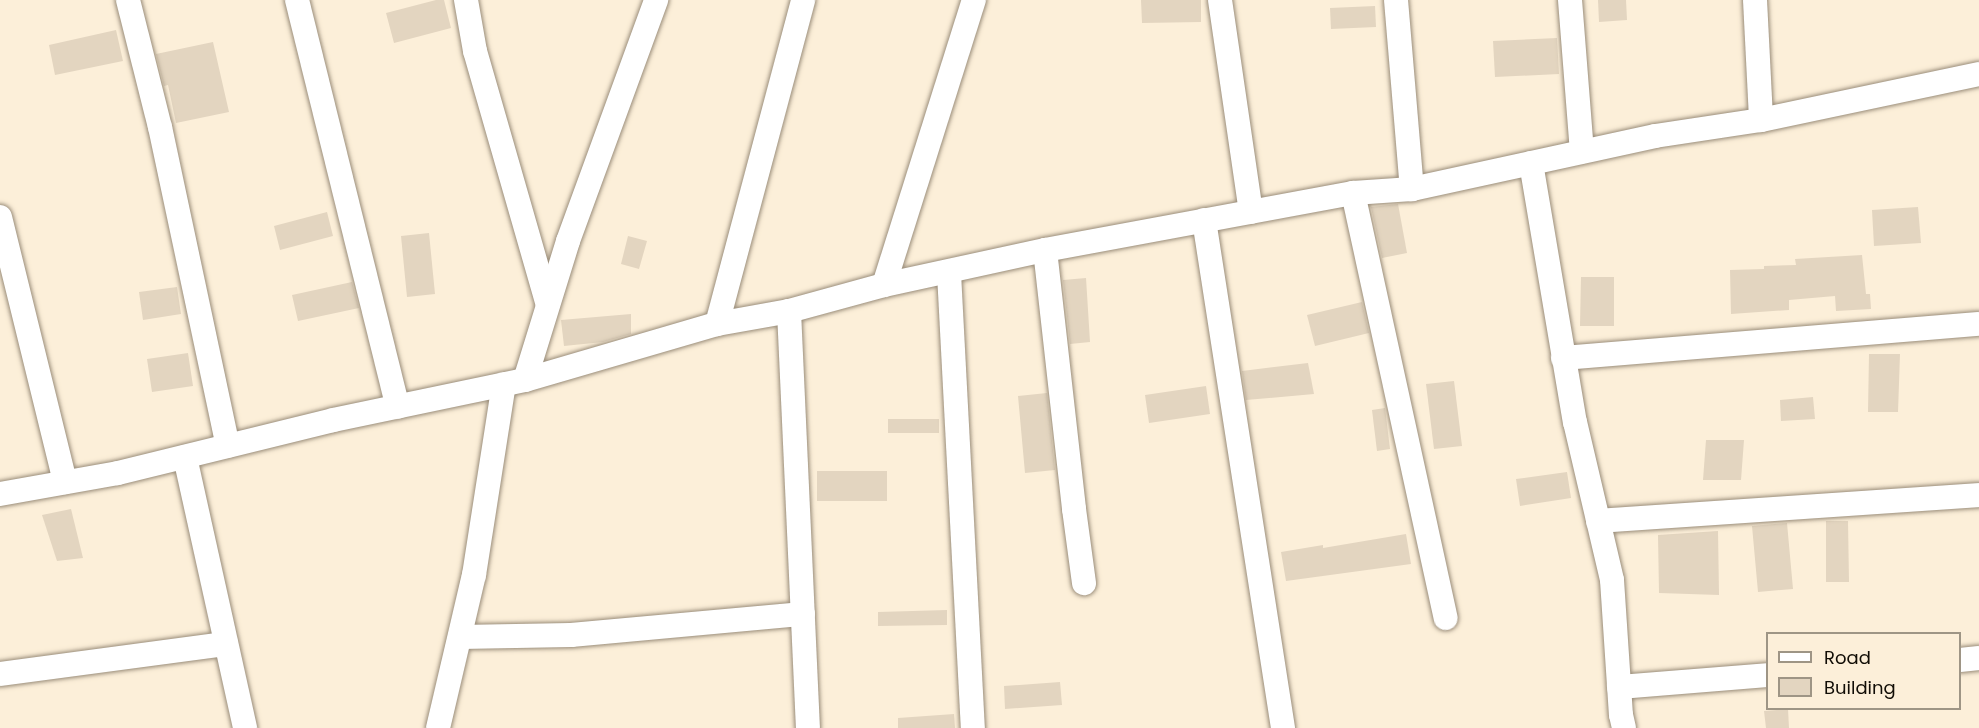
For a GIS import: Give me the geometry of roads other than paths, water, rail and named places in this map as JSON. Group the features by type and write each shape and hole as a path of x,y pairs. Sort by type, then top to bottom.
{"street":[{"path":"128,0 160,127 228,446"},
{"path":"297,0 398,407"},
{"path":"466,0 475,51 548,305"},
{"path":"438,728 474,575 515,382 548,305 568,241 656,0"},
{"path":"717,324 803,0"},
{"path":"885,285 974,0"},
{"path":"1220,0 1251,212"},
{"path":"1396,0 1412,189"},
{"path":"1570,0 1582,152"},
{"path":"1755,0 1761,120"},
{"path":"0,494 185,457 515,382 717,324 789,311 885,285 949,273 1046,250 1353,192 1412,189 1655,136 1761,120 1979,74"},
{"path":"1532,163 1575,422 1611,580 1624,728"},
{"path":"1353,192 1446,618"},
{"path":"0,217 65,482"},
{"path":"1204,220 1283,728"},
{"path":"1046,250 1084,583"},
{"path":"949,273 973,728"},
{"path":"789,311 808,728"},
{"path":"1563,358 1979,324"},
{"path":"185,457 245,728"},
{"path":"1598,521 1979,495"},
{"path":"460,637 571,635 802,614"},
{"path":"0,674 226,644"},
{"path":"1961,660 1979,658"},
{"path":"1619,687 1766,675"}]}
